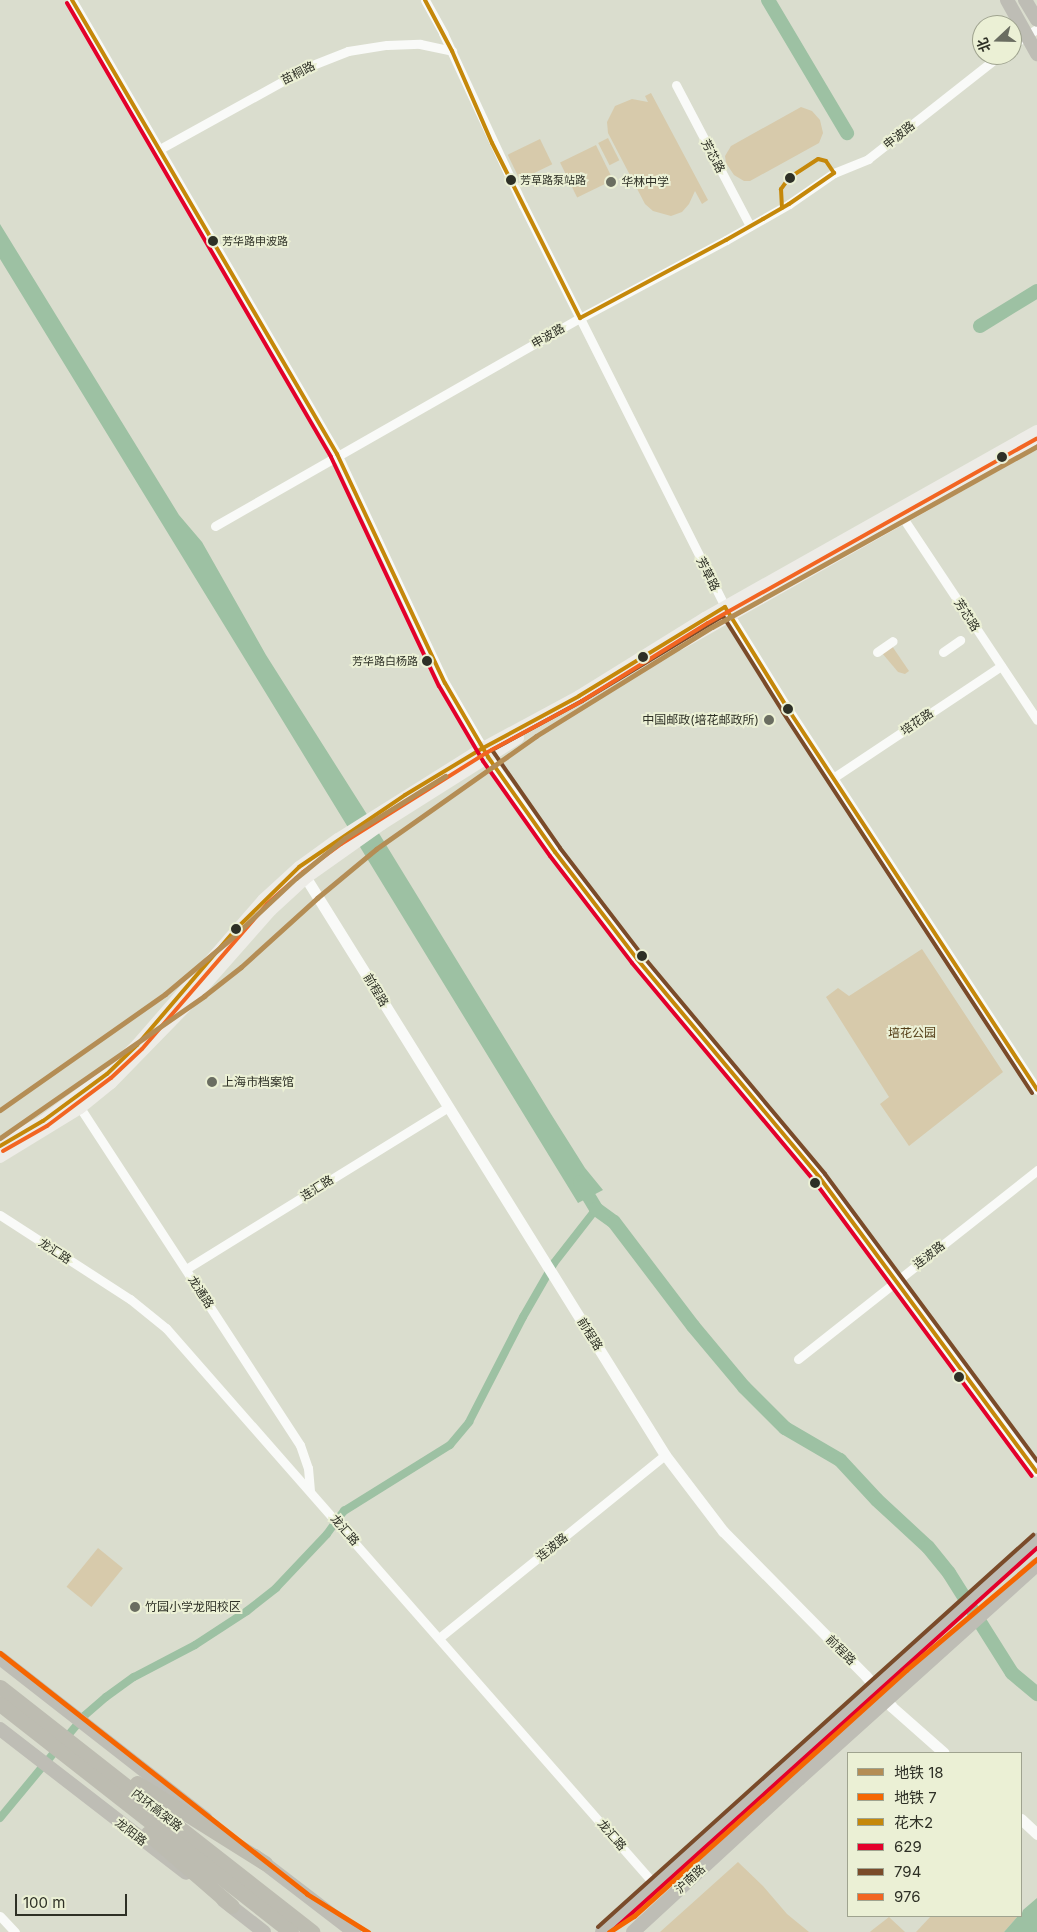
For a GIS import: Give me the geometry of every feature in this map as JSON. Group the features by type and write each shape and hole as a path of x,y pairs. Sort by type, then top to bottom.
{"highway":[{"name":"内环高架路","path":"0,1686 50,1734 76,1755 266,1904 313,1932"},
{"name":"内环高架路","path":"0,1704 24,1723 50,1734"},
{"path":"76,1755 142,1787 265,1863"},
{"path":"76,1755 232,1906"},
{"name":"内环高架路","path":"266,1904 291,1932"}],"main road":[{"path":"1007,0 1031,32 1037,54"},
{"path":"1025,0 1037,20"},
{"path":"901,514 1037,432"},
{"path":"0,1146 78,1104 137,1045 236,929 298,867 341,844 486,753 727,611 901,514 1037,442"},
{"path":"0,1157 111,1083 146,1048 271,910 341,844"},
{"name":"沪南路","path":"602,1932 1037,1540"},
{"name":"沪南路","path":"633,1932 1037,1565"},
{"path":"0,1658 68,1711 76,1755 33,1756 0,1730"},
{"path":"265,1863 354,1932"},
{"path":"232,1906 264,1932"}],"street":[{"path":"72,0 337,454 445,683 486,753 554,852 607,921 820,1178 1037,1472"},
{"name":"芳草路","path":"425,0 452,51 492,143 727,611 833,778 1037,1090"},
{"name":"苗桐路","path":"158,150 310,66 348,51 387,45 420,44 452,51"},
{"name":"申波路","path":"215,526 337,454 580,318 750,226 834,173 848,169 874,155 987,65"},
{"name":"芳芯路","path":"676,85 750,226"},
{"name":"芳芯路","path":"901,514 1037,720"},
{"path":"943,652 960,640"},
{"path":"878,652 893,642"},
{"name":"培花路","path":"833,778 1001,666"},
{"name":"前程路","path":"298,867 307,877 665,1456 724,1531 874,1686 886,1701 943,1752"},
{"name":"龙通路","path":"78,1104 300,1445 308,1468 310,1490"},
{"name":"连汇路","path":"186,1269 448,1107"},
{"name":"连波路","path":"798,1358 1037,1170"},
{"name":"龙汇路","path":"0,1215 130,1299 156,1320 188,1351 655,1885"},
{"name":"连波路","path":"439,1638 665,1456"},
{"path":"1022,1820 1037,1834"},
{"path":"0,1916 15,1932"}],"green space":[{"path":"651,93 708,200 702,204 695,191 689,204 682,212 671,216 653,211 645,204 608,133 607,122 615,106 632,99 648,102 645,96"},
{"path":"801,107 812,111 820,120 823,133 819,143 750,181 744,181 734,175 726,163 725,156 731,146"},
{"path":"608,138 619,160 610,165 598,143"},
{"path":"540,139 552,164 520,180 508,155"},
{"path":"596,145 613,180 577,198 560,163"},
{"path":"892,646 909,671 905,674 898,672 882,653"},
{"name":"培花公园","path":"922,949 1003,1072 909,1146 880,1104 889,1097 826,997 838,988 849,996"},
{"path":"98,1548 123,1568 91,1607 67,1587"},
{"path":"738,1862 763,1886 787,1914 809,1932 660,1932"},
{"path":"889,1917 905,1932 870,1932 871,1931"},
{"path":"930,1917 1017,1917 1004,1932 916,1932"}],"shaded area":[{"path":"0,224 179,515 202,542 266,655 380,835 551,1114 585,1168 603,1190 578,1203 0,259"},
{"path":"1037,1898 1037,1932 1004,1932 1017,1917 1022,1917 1023,1910"}],"waterway":[{"path":"768,0 847,133"},
{"path":"980,326 1037,291"},
{"path":"580,1182 596,1209 614,1222 693,1326 744,1387 785,1428 840,1460 877,1500 928,1547 949,1573 1012,1673 1037,1694"},
{"path":"65,1739 84,1716 106,1697 134,1677 195,1645 247,1611 276,1588 327,1534 344,1511 450,1445 469,1422 523,1317 554,1263 596,1209"},
{"path":"0,1818 58,1748"}],"metro line":[{"name":"18","path":"0,1138 204,996 241,967 317,898 376,849 536,736 712,627 1037,446"},
{"name":"18","path":"0,1110 165,994 235,935 296,878 345,838 445,776"},
{"name":"7","path":"609,1932 634,1916 906,1670 1037,1559"},
{"name":"7","path":"0,1653 307,1894 368,1932"}],"transit line":[{"name":"花木2","path":"72,0 337,454 445,683 488,757 555,852 637,959 820,1178 1037,1472"},
{"name":"花木2","path":"425,0 452,51 492,143 580,318"},
{"name":"629","path":"67,3 331,457 439,686 483,761 550,856 632,963 815,1182 1032,1476"},
{"name":"花木2","path":"580,318 726,240 763,219 789,204 834,173 826,161 818,159 789,178 781,189 782,208"},
{"name":"976","path":"3,1151 47,1126 111,1078 142,1049 267,904 303,872 341,844 486,753 582,701 708,623 1037,438"},
{"name":"花木2","path":"0,1146 43,1121 107,1074 137,1045 236,929 299,867 405,795 483,748 579,696 725,607 788,709 1037,1090"},
{"name":"794","path":"1032,1093 783,712 723,616 582,701 492,750 560,848 642,955 825,1174 1037,1461"},
{"name":"794","path":"598,1927 1033,1535"},
{"name":"629","path":"611,1932 1037,1548"}],"place":[{"name":"芳草路泵站路","path":"511,180"},
{"name":"华林中学","path":"611,182"},
{"name":"芳华路申波路","path":"213,241"},
{"name":"芳华路白杨路","path":"427,661"},
{"name":"中国邮政(培花邮政所)","path":"769,720"},
{"name":"上海市档案馆","path":"212,1082"},
{"name":"竹园小学龙阳校区","path":"135,1607"}]}
